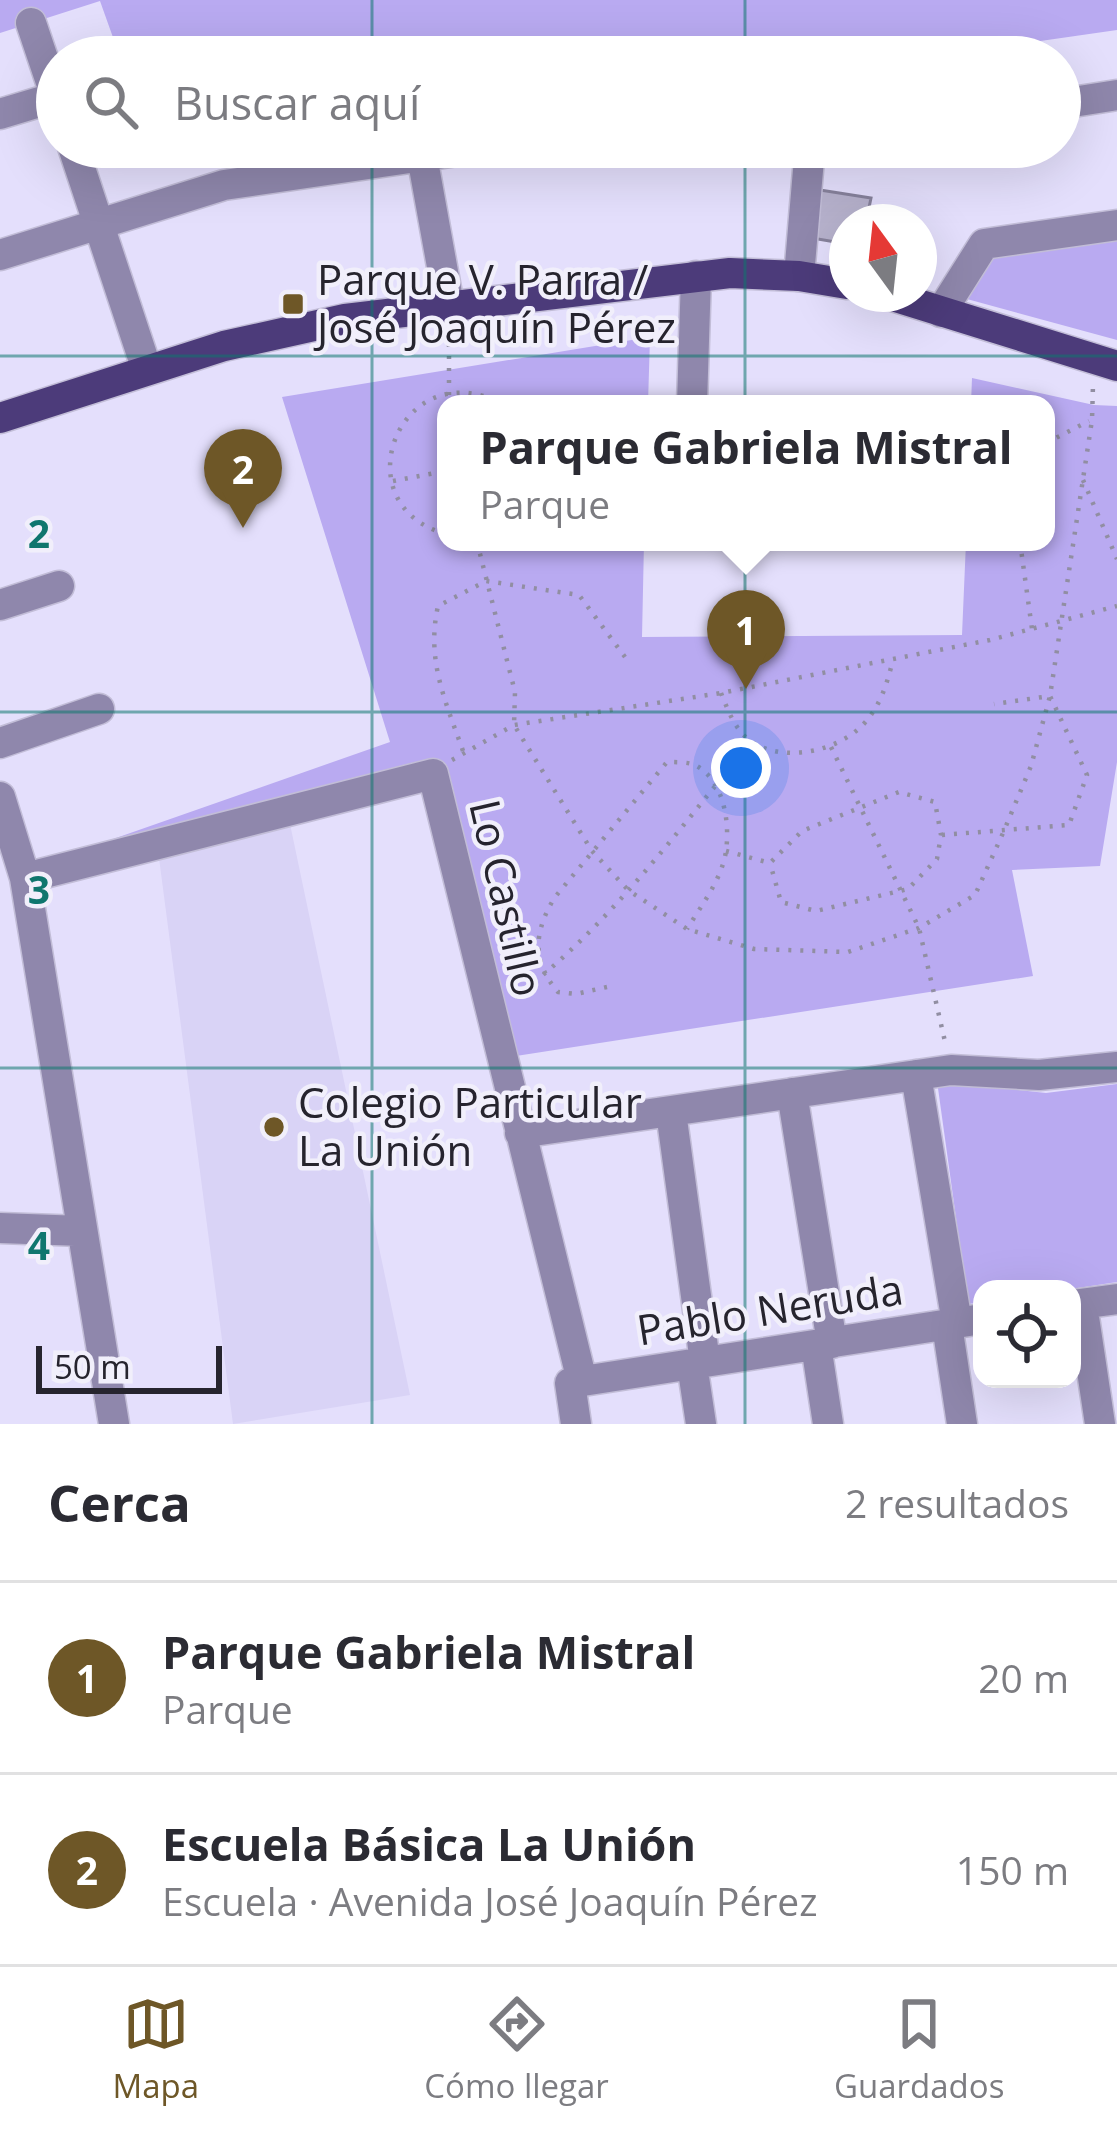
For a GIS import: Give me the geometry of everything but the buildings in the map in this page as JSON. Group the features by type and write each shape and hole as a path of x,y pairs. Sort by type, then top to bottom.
{"main road":[{"path":"0,418 303,326 695,276 799,276 829,281"},
{"path":"937,310 1105,364"}],"street":[{"path":"31,23 36,37"},
{"path":"1081,101 1117,95"},
{"path":"0,114 36,104"},
{"path":"80,168 147,370"},
{"path":"0,255 224,185 340,168"},
{"path":"424,168 449,305"},
{"path":"799,276 808,168"},
{"path":"941,311 984,244 1117,225"},
{"path":"692,395 695,276"},
{"path":"0,605 59,586"},
{"path":"0,743 99,709"},
{"name":"Lo Castillo","path":"18,901 434,774 576,1382 576,1424"},
{"path":"0,797 114,1424"},
{"path":"520,1133 952,1070 1039,1076 1117,1067"},
{"path":"916,1075 962,1322 962,1424"},
{"path":"792,1093 824,1344 829,1424"},
{"path":"671,1112 699,1363 701,1424"},
{"path":"0,1228 82,1231"},
{"path":"1081,1304 1117,1299"},
{"name":"Pablo Neruda","path":"576,1382 962,1322"},
{"path":"1081,1326 1100,1424"}],"path":[{"path":"447,393 449,305"},
{"path":"479,551 515,692 514,725 592,851 628,890 687,929 754,949 848,952 920,928 975,895 1003,833 1031,766 1050,696 1082,480 1105,364"},
{"path":"442,395 475,395"},
{"path":"437,397 407,416 394,436 389,459 399,502 414,519 437,530"},
{"path":"1055,438 1092,420"},
{"path":"391,482 437,473"},
{"path":"1082,480 1117,559"},
{"path":"1021,551 1032,628"},
{"path":"463,751 436,671 431,636 439,606 486,581 579,595 625,657"},
{"path":"434,774 463,751 514,725 721,693 893,659 1117,606"},
{"path":"721,693 731,720 751,742 786,753 831,747 865,724 885,693 893,659"},
{"path":"994,704 1050,696"},
{"path":"940,836 1069,825 1087,775 1050,696"},
{"path":"491,1015 543,976 628,890 751,742"},
{"path":"831,747 920,928 952,1070"},
{"path":"607,988 558,992 543,976 537,952 539,922 667,762 694,764 717,784 723,807 725,851 714,885 687,929"},
{"path":"899,792 935,802 940,836 937,859 902,892 815,911 781,902 770,862 802,831 899,792"},
{"path":"725,851 770,862"}],"shaded area":[{"path":"0,0 1117,0 1117,30 1075,36 112,36 100,1 0,33"},
{"path":"1117,229 1117,340 956,296 989,246"},
{"path":"650,337 648,395 437,395 437,551 644,551 642,637 962,635 966,551 1055,551 1055,396 1117,406 1117,762 1100,866 1012,870 1033,976 516,1056 441,761 98,849 96,845 390,742 282,397"},
{"path":"972,378 1049,395 971,395"},
{"name":"Colegio Particular La Unión","path":"290,824 410,1395 233,1424 159,858"},
{"path":"937,1081 1046,1093 1117,1084 1117,1282 1081,1287 1081,1280 973,1280 973,1303 968,1304"}],"place":[{"name":"Parque V. Parra / José Joaquín Pérez","path":"293,304"},
{"name":"Escuela Básica La Unión","path":"243,528"},
{"name":"Parque Gabriela Mistral","path":"746,689"},
{"name":"Colegio Particular La Unión","path":"274,1127"}]}
